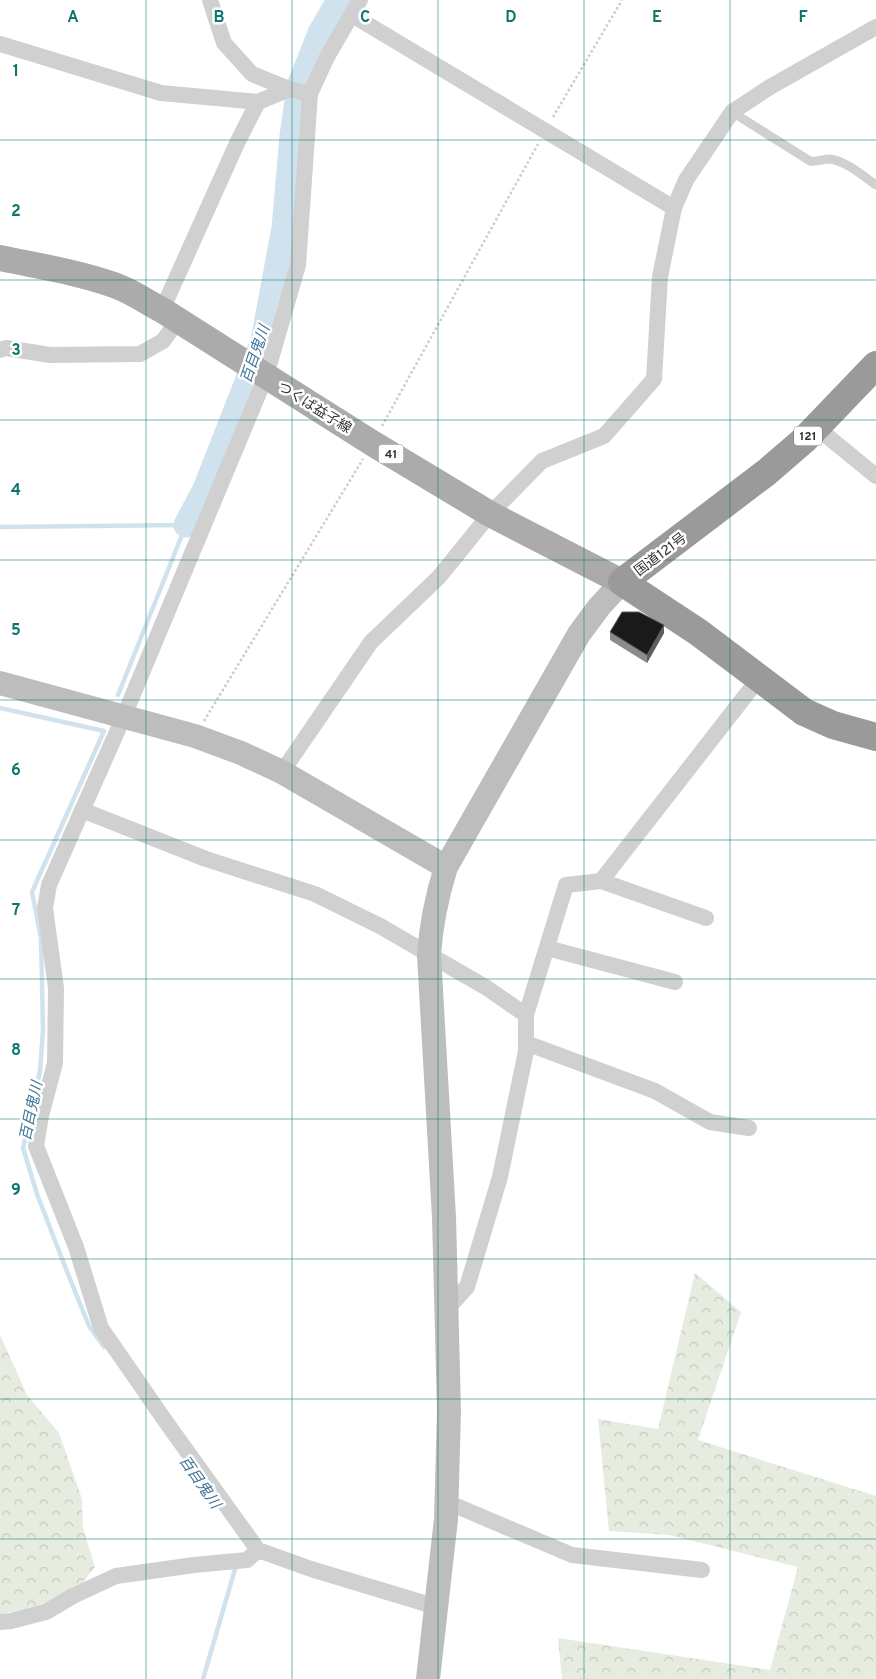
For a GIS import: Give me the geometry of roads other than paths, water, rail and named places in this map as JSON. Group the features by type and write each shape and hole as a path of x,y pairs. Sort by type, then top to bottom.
{"highway":[{"name":"国道121号","path":"876,365 816,427 760,478 622,582 698,632 804,712 833,725 876,736"}],"main road":[{"name":"つくば益子線","path":"0,258 86,276 115,286 170,315 372,443 490,514 622,582"}],"street":[{"path":"210,0 224,43 252,74 288,89 310,94"},
{"path":"360,0 327,57 310,94 298,265 124,716 49,885 45,908 56,988 56,1055 41,1116 36,1146 76,1247 86,1285 101,1328 258,1550 311,1569 437,1606"},
{"path":"352,15 674,208"},
{"path":"282,772 371,642 438,577 490,514 542,462 604,436 654,379 660,277 674,208 686,180 732,112 770,87 876,27"},
{"path":"0,44 161,93 258,102 288,89"},
{"path":"0,350 6,348 50,355 140,354 162,341 170,315 238,141 258,102"},
{"path":"816,427 876,476"},
{"path":"428,1679 447,1502 449,1411 444,1217 428,955 431,926 446,867 579,634 599,607 622,582"},
{"path":"601,880 760,677"},
{"path":"0,684 195,736 241,753 282,772 446,867"},
{"path":"82,810 206,858 315,894 380,926 487,988 526,1015"},
{"path":"446,1310 467,1287 500,1177 526,1051 526,1015 566,885 601,880 706,918"},
{"path":"546,948 675,982"},
{"path":"526,1043 656,1091 710,1122 749,1128"},
{"path":"447,1502 572,1555 702,1570"},
{"path":"0,1622 11,1622 46,1612 73,1596 116,1576 247,1560 258,1550"}],"lane":[{"path":"732,112 810,161 832,160 850,167 876,186"}],"waterway":[{"name":"百目鬼川","path":"186,525 205,489 263,341 284,228 292,136 299,86 320,33 339,0"},
{"name":"百目鬼川","path":"0,527 186,525 118,695"},
{"name":"百目鬼川","path":"0,708 104,731 32,892 41,938 43,1030 40,1071 23,1148 37,1194 89,1326 104,1347"},
{"name":"百目鬼川","path":"203,1679 236,1566"}]}
